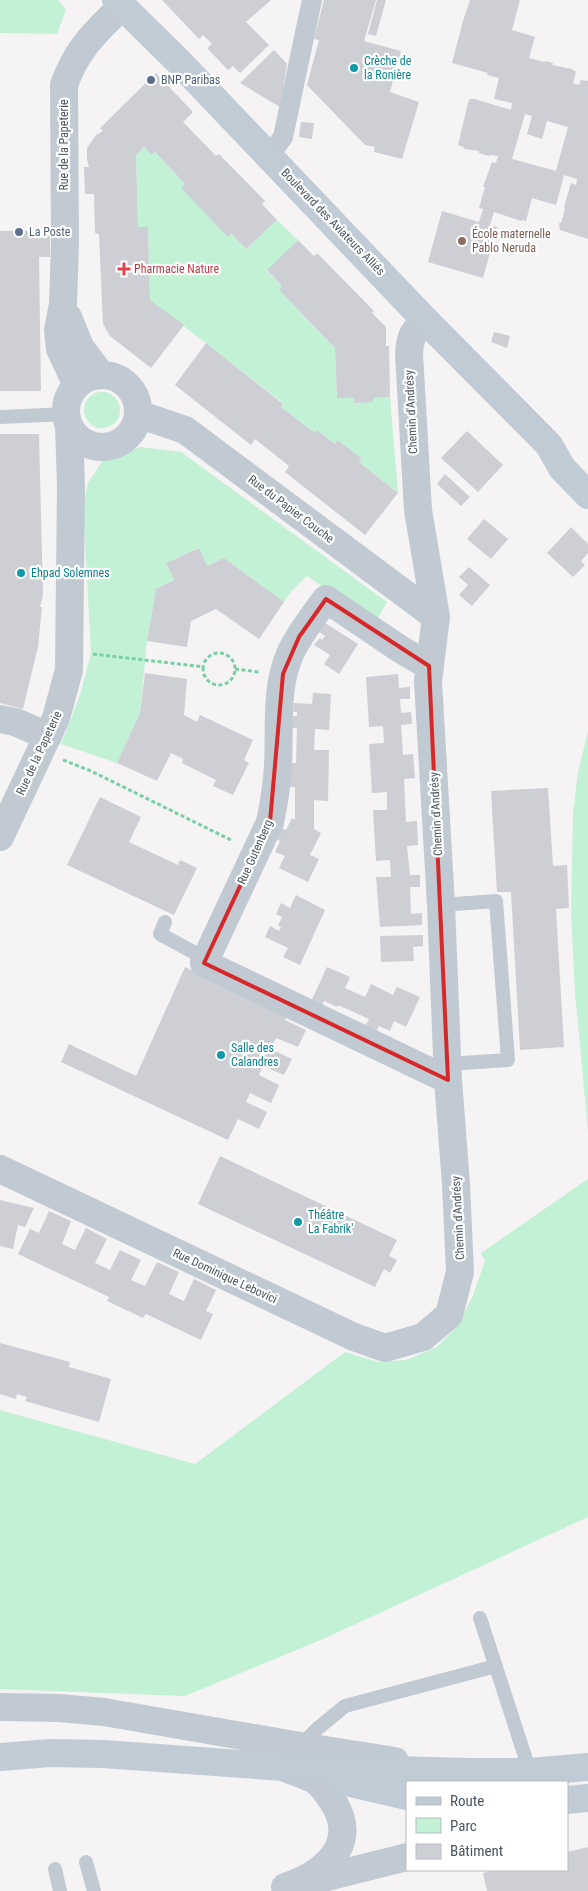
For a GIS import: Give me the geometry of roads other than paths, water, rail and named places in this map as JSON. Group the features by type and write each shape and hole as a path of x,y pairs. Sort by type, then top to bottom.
{"main road":[{"name":"Boulevard des Aviateurs Alliés","path":"119,3 549,445 562,468 588,495"},
{"name":"Boulevard des Aviateurs Alliés","path":"549,445 572,458 588,473"},
{"path":"0,1757 50,1753 103,1754 283,1767 469,1772 530,1772 588,1767"},
{"path":"283,1767 406,1796"},
{"path":"568,1800 588,1798"}],"street":[{"path":"269,156 283,137 312,0"},
{"name":"Rue de la Papeterie","path":"89,380 60,349 58,330 63,304 65,243 64,85 71,65 84,45 119,3"},
{"name":"Chemin d'Andrésy","path":"426,320 413,332 410,340 409,374 418,510 436,617 428,681 460,1272 448,1315"},
{"path":"113,376 124,382 133,391 138,402 138,414 135,426 128,436 118,444 106,447 94,446 84,442 75,434 68,419 69,398 89,380 113,376"},
{"name":"Rue du Papier Couche","path":"138,414 186,430 436,617"},
{"name":"Rue de la Papeterie","path":"0,837 56,718 69,670 71,486 68,419"},
{"path":"71,486 106,447"},
{"name":"Rue Gutenberg","path":"206,959 270,822 278,766 283,674 290,654 299,637 326,599 400,649 429,666"},
{"path":"0,719 15,722 48,736"},
{"path":"206,959 204,963 448,1072"},
{"name":"Rue Dominique Lebovici","path":"0,1169 354,1337 385,1348 423,1337 448,1315"},
{"path":"0,1707 59,1708 104,1712 300,1746 469,1772"},
{"path":"277,1889 300,1882 318,1872 332,1859 340,1842 342,1826 336,1808 324,1788 316,1782 283,1767"},
{"path":"568,1815 588,1807"},
{"path":"277,1889 406,1857"}],"lane":[{"path":"0,417 68,419"},
{"path":"441,905 496,901 508,1060 448,1072"},
{"path":"165,922 160,934 206,959"},
{"path":"480,1618 530,1772"},
{"path":"300,1746 345,1706 496,1666"},
{"path":"86,1862 94,1891"},
{"path":"56,1869 60,1891"}],"place":[{"name":"Crèche de la Ronière","path":"354,68"},
{"name":"BNP Paribas","path":"151,80"},
{"name":"La Poste","path":"19,232"},
{"name":"École maternelle Pablo Neruda","path":"462,241"},
{"name":"Pharmacie Nature","path":"124,269"},
{"name":"Ehpad Solemnes","path":"21,573"},
{"name":"Salle des Calandres","path":"221,1055"},
{"name":"Théâtre La Fabrik'","path":"298,1222"}]}
